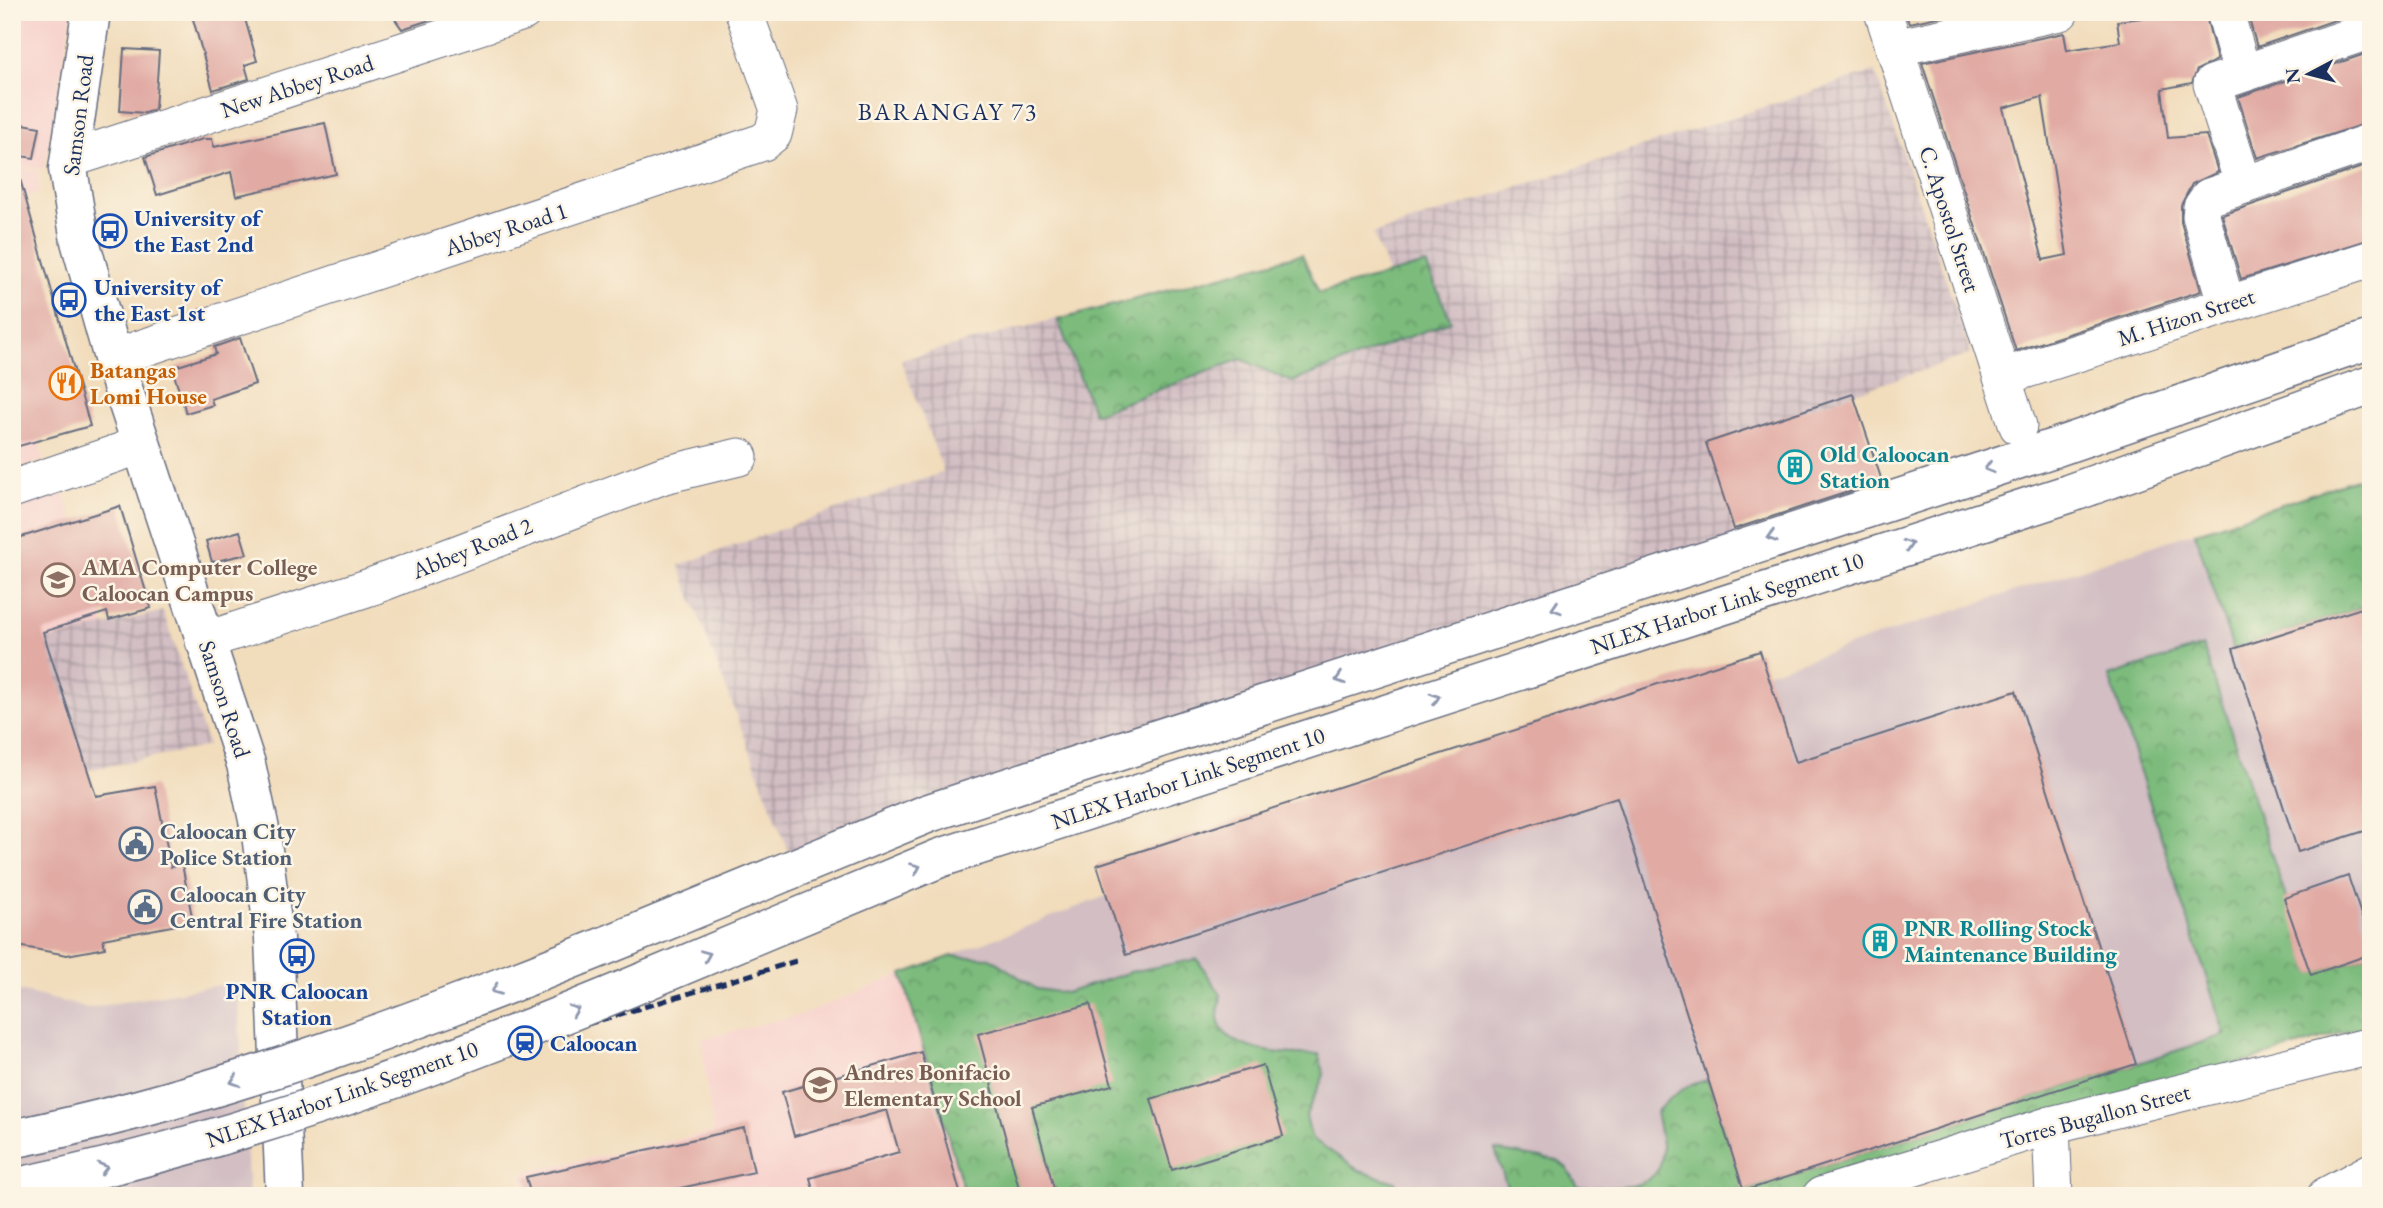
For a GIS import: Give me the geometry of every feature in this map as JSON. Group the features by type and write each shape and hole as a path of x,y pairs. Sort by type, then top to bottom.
{"highway":[{"name":"Samson Road","path":"91,12 68,169 70,195 113,358 246,764 261,834 274,938 285,1196"},
{"path":"2054,448 2279,351 2371,318"},
{"name":"NLEX Harbor Link Segment 10","path":"12,1139 197,1093 347,1044 488,994 929,813 2054,448 2371,339"},
{"name":"NLEX Harbor Link Segment 10","path":"12,1188 76,1175 219,1137 362,1090 503,1040 940,858 2068,494 2371,385"},
{"path":"2068,494 2371,404"}],"street":[{"name":"New Abbey Road","path":"70,159 523,12"},
{"name":"Abbey Road 1","path":"113,358 763,142 773,134 779,110 744,12"},
{"name":"C. Apostol Street","path":"1883,12 2018,426"},
{"path":"1894,48 2060,12"},
{"path":"2225,12 2242,72"},
{"path":"2243,183 2212,84 2371,30"},
{"path":"2226,303 2202,216 2202,207 2209,197 2243,183 2371,142"},
{"name":"M. Hizon Street","path":"2002,377 2226,303 2371,259"},
{"path":"12,489 141,446"},
{"name":"Abbey Road 2","path":"204,641 385,582 664,475 739,457"},
{"name":"Torres Bugallon Street","path":"1821,1196 2051,1125 2371,1045"},
{"path":"2051,1125 2054,1196"},
{"path":"2326,1196 2371,1172"}],"shaded area":[{"path":"12,12 72,12 44,169 12,165"},
{"path":"1875,71 1971,354 1706,443 1737,539 790,856 679,565 944,472 901,360 1302,254 1319,293 1389,275 1373,234"},
{"path":"12,167 38,171 39,193 12,201"},
{"path":"12,343 44,460 12,470"},
{"path":"2371,474 2371,1024 1800,1196 965,1196 902,974 1224,851"},
{"name":"AMA Computer College Caloocan Campus","path":"63,488 105,626 43,641 12,535 12,503"},
{"path":"163,611 208,746 12,785 43,641"},
{"name":"Andres Bonifacio Elementary School","path":"902,974 965,1196 525,1196 522,1173 713,1132 701,1039 804,1014"},
{"path":"237,982 249,1196 126,1196 118,1187 76,1196 12,1196 12,989 88,1008"}],"green space":[{"path":"1302,254 1319,293 1426,264 1451,321 1292,382 1241,359 1094,414 1058,320"},
{"path":"2371,474 2371,605 2233,649 2195,533"},
{"path":"2203,646 2311,974 2371,954 2371,1024 1800,1196 1510,1196 1495,1150 1558,1161 1567,1168 1578,1187 1616,1187 1641,1183 1658,1169 1662,1156 1662,1140 1656,1112 1679,1092 1708,1080 1745,1191 2225,1035 2109,676"},
{"path":"952,956 990,958 1037,989 1066,993 1130,972 1197,959 1221,995 1218,1017 1222,1029 1231,1039 1260,1050 1319,1054 1324,1075 1306,1115 1311,1138 1360,1171 1395,1182 1399,1196 965,1196 902,974"}],"building":[{"path":"191,12 243,12 257,61 245,65 249,79 213,90"},
{"path":"406,12 454,12 402,29 395,19"},
{"path":"1905,12 1960,12 1909,23"},
{"path":"2205,12 2217,60 2197,70 2192,83 2162,89 2168,138 2206,135 2218,172 2192,184 2181,205 2181,222 2201,291 2016,351 1922,63 2064,33 2067,50 2120,42 2117,21","holes":["2042,97 2067,255 2043,260 2003,108"]},
{"path":"2247,12 2358,12 2257,47"},
{"path":"124,49 159,51 155,109 145,113 120,111"},
{"path":"2371,52 2371,122 2257,158 2238,97"},
{"path":"12,122 40,127 34,158 12,155"},
{"path":"325,123 336,174 236,196 231,172 157,195 145,157 203,139 212,139 214,147"},
{"path":"2371,164 2371,239 2241,279 2222,215"},
{"path":"18,172 90,426 12,448 12,173"},
{"path":"240,338 255,384 211,399 213,405 186,413 172,368 216,354 214,347"},
{"name":"Old Caloocan Station","path":"1853,394 1882,481 1734,529 1706,443"},
{"path":"120,506 151,608 109,620 107,612 43,632 96,796 155,786 171,867 182,864 193,922 103,939 105,948 67,955 12,945 12,540"},
{"path":"240,531 247,554 212,562 206,541"},
{"path":"2371,605 2371,829 2298,852 2233,649"},
{"name":"PNR Rolling Stock Maintenance Building","path":"1760,651 1796,762 2016,691 2136,1064 1744,1191 1617,797 1126,955 1097,865"},
{"path":"2348,876 2371,944 2371,954 2311,975 2284,898"},
{"path":"1090,1004 1112,1085 1032,1107 1056,1196 1021,1196 978,1034"},
{"path":"921,1052 961,1196 815,1196 810,1178 899,1152 887,1110 794,1136 782,1092"},
{"path":"1263,1065 1283,1136 1172,1170 1151,1099"},
{"path":"744,1128 754,1172 644,1196 531,1196 526,1177"}],"railway":[{"path":"12,1193 110,1168 218,1123 281,1104 525,1043 796,961"}],"place":[{"name":"University of the East 2nd","path":"110,231"},
{"name":"University of the East 1st","path":"69,300"},
{"name":"Batangas Lomi House","path":"66,383"},
{"name":"Old Caloocan Station","path":"1795,467"},
{"name":"AMA Computer College Caloocan Campus","path":"58,580"},
{"name":"Caloocan City Police Station","path":"136,844"},
{"name":"Caloocan City Central Fire Station","path":"145,907"},
{"name":"PNR Rolling Stock Maintenance Building","path":"1880,941"},
{"name":"PNR Caloocan Station","path":"297,956"},
{"name":"Caloocan","path":"525,1043"},
{"name":"Andres Bonifacio Elementary School","path":"820,1085"}],"district":[{"name":"BARANGAY 73","path":"948,112"}]}
